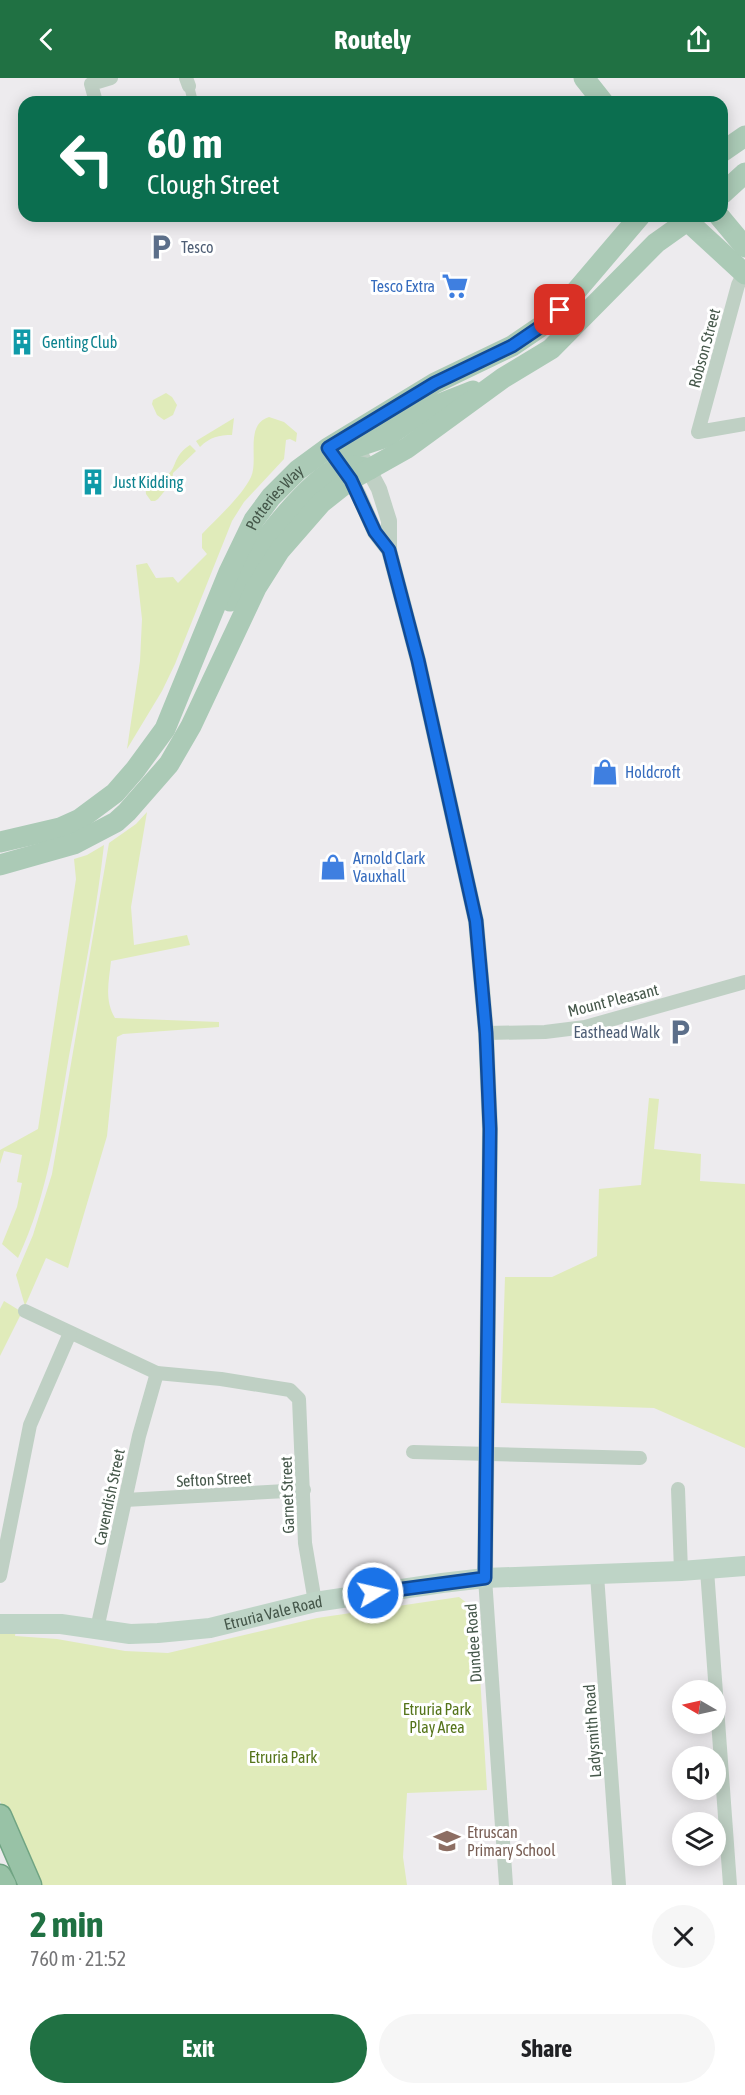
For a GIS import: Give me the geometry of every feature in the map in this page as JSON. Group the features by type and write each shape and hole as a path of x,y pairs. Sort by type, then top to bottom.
{"highway":[{"path":"0,1816 30,1885"},
{"path":"0,1876 4,1885"}],"main road":[{"path":"584,78 598,96"},
{"path":"728,148 745,136"},
{"path":"728,189 745,173"},
{"name":"Potteries Way","path":"0,842 60,828 98,807 115,794 165,729 229,572 254,520 272,497 294,475 328,448 352,442 435,383 512,346 543,325 560,310 635,222"},
{"path":"4,863 74,844 116,822 127,812 169,764 201,705 256,588 280,550 352,466 369,469 397,454 503,378 551,349 656,243 683,222"},
{"path":"692,222 744,273"},
{"path":"724,222 745,247"},
{"path":"352,442 386,437 427,409 503,378"},
{"path":"165,729 256,554 288,513 319,480 346,473"},
{"name":"Etruria Vale Road","path":"6,1625 61,1624 129,1634 158,1634 210,1628 315,1602 485,1578 707,1570 745,1566"}],"street":[{"path":"94,96 91,84 111,78"},
{"name":"Robson Street","path":"744,273 738,285 698,432 745,424"},
{"path":"352,442 379,489 389,521 389,550 418,660 476,921 486,1033 490,1129 485,1578"},
{"path":"328,448 346,473 375,532 389,550"},
{"name":"Mount Pleasant","path":"486,1033 545,1032 585,1027 745,982"},
{"path":"25,1311 157,1373"},
{"path":"0,1576 30,1425 70,1333"},
{"name":"Garnet Street","path":"157,1373 290,1389 299,1399 304,1490 304,1543 315,1602"},
{"name":"Cavendish Street","path":"97,1629 140,1436 157,1373"},
{"path":"413,1452 640,1458"},
{"path":"678,1489 681,1571"},
{"name":"Sefton Street","path":"125,1500 304,1490"},
{"path":"707,1570 730,1885"},
{"name":"Ladysmith Road","path":"597,1575 619,1885"},
{"name":"Dundee Road","path":"485,1578 506,1885"}],"green space":[{"path":"166,393 177,405 173,415 164,420 157,415 152,404 153,400"},
{"path":"269,417 284,422 297,433 296,442 286,440 284,459 244,502 232,521 175,664 162,691 127,749 140,661 142,619 136,565 147,563 156,578 173,577 178,583 207,554 202,548 202,534 247,484 253,470 254,435 261,421"},
{"path":"234,418 232,435 215,437 200,447 196,441"},
{"path":"190,445 196,451 173,473 172,482 158,499 151,501 146,494 145,480 165,476 173,468 178,457"},
{"path":"147,812 131,907 134,945 187,935 190,945 111,961 109,1004 115,1018 219,1022 219,1027 123,1034 117,1037 107,1136 68,1268 46,1258 25,1306 16,1275 33,1235 52,1174 109,843 136,824"},
{"path":"104,845 56,1134 37,1210 18,1258 2,1244 17,1207 22,1183 17,1182 22,1155 4,1151 0,1164 0,1150 38,1129 76,879 74,859 87,855"},
{"path":"649,1098 659,1099 654,1149 701,1154 700,1181 745,1184 745,1448 654,1408 501,1403 505,1277 552,1277 597,1256 599,1189 641,1185"},
{"path":"4,1301 22,1312 0,1356 0,1309"},
{"name":"Etruria Park","path":"459,1597 476,1610 487,1790 407,1793 403,1857 407,1885 34,1885 0,1801 0,1628 17,1623 15,1636 57,1639 125,1651 168,1653 317,1618"}],"place":[{"name":"Tesco","path":"161,247"},
{"name":"Tesco Extra","path":"455,286"},
{"name":"Genting Club","path":"22,342"},
{"name":"Just Kidding","path":"93,482"},
{"name":"Holdcroft","path":"605,772"},
{"name":"Arnold Clark Vauxhall","path":"333,867"},
{"name":"Easthead Walk","path":"680,1032"},
{"name":"Etruscan Primary School","path":"447,1841"}],"route":[{"path":"373,1593 485,1578 490,1129 486,1033 476,921 418,660 389,550 375,532 351,480 328,448 435,383 512,346 560,310"}],"park label":[{"name":"Etruria Park Play Area","path":"437,1718"}]}
